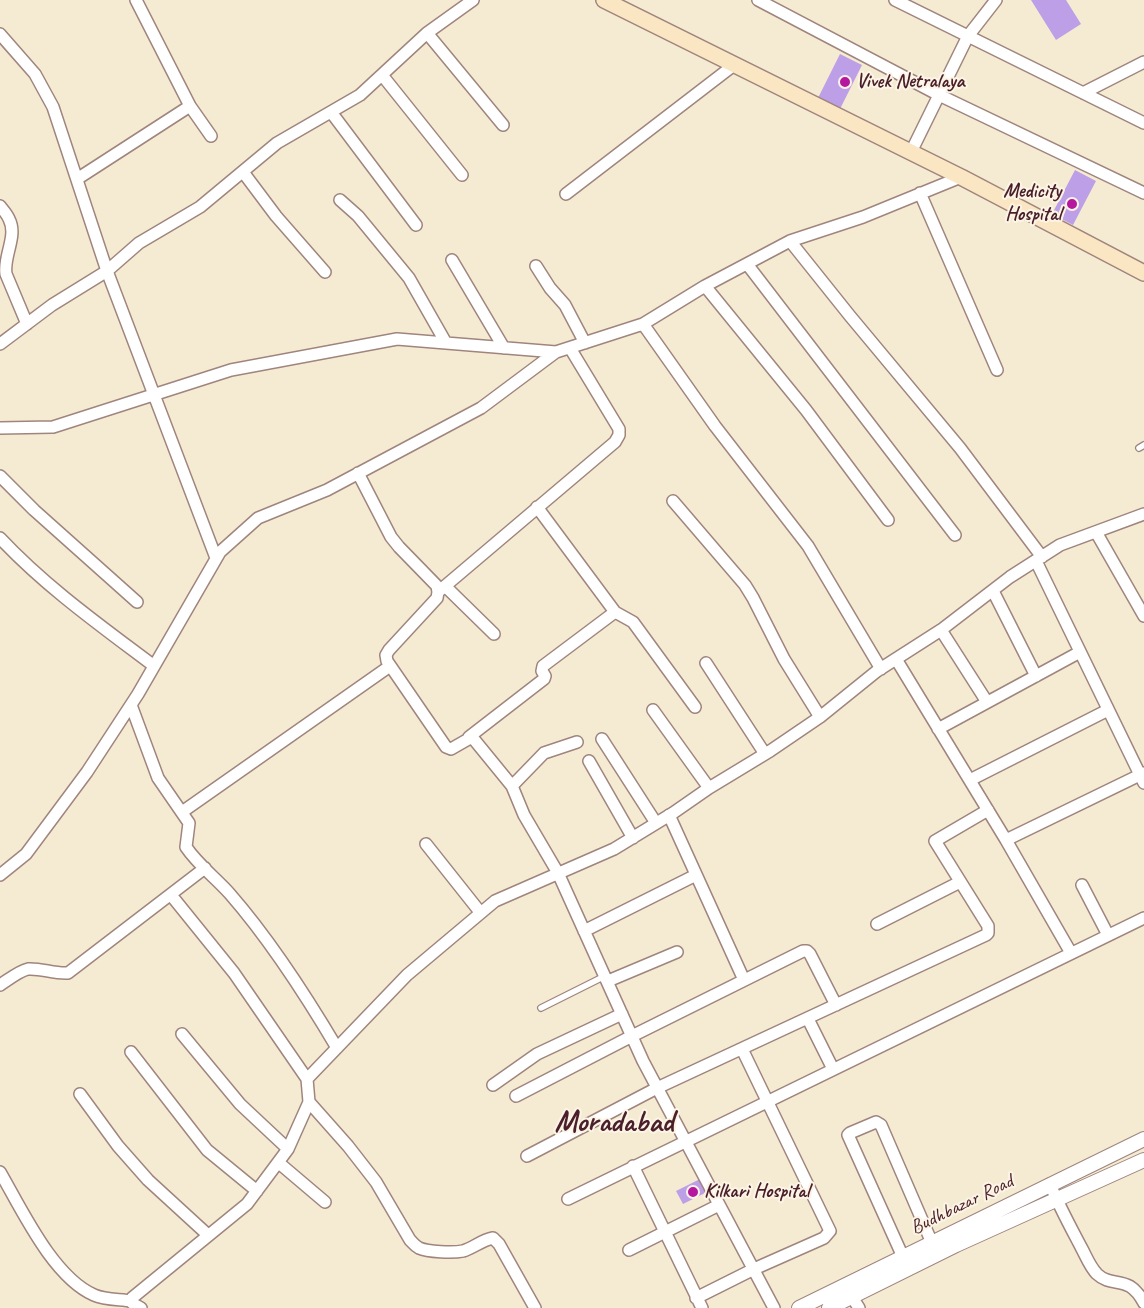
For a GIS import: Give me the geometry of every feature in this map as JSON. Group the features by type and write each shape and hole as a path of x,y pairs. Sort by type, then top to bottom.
{"main road":[{"path":"604,0 961,176 1144,273"}],"street":[{"path":"136,0 190,106 211,136"},
{"path":"0,344 52,305 107,271 139,243 200,208 278,143 360,95 427,33 473,0"},
{"path":"758,0 939,95 1144,193"},
{"path":"895,0 1144,123"},
{"path":"911,152 968,36 996,0"},
{"path":"427,33 503,125"},
{"path":"0,34 35,74 53,107 107,271 216,558"},
{"path":"1083,93 1144,62"},
{"path":"566,194 734,65"},
{"path":"382,75 462,175"},
{"path":"77,178 190,106"},
{"path":"331,112 416,226"},
{"path":"243,172 276,216 325,272"},
{"path":"0,428 53,427 230,370 397,339 556,352 643,324 705,286 790,241 863,217 961,176"},
{"path":"920,194 997,370"},
{"path":"340,200 358,216 409,278 446,343"},
{"path":"0,206 10,220 12,234 5,265 6,274 27,324"},
{"path":"790,241 960,448 1039,559 1080,652 1142,778 1006,840"},
{"path":"452,260 504,348"},
{"path":"747,264 955,535"},
{"path":"536,266 550,288 565,305 585,343"},
{"path":"705,286 806,410 888,520"},
{"path":"643,324 715,426 808,546 881,669"},
{"path":"570,348 619,428 619,436 615,442 442,589 437,598 389,650 386,656 387,661 446,747 451,749 544,679 543,666 615,612"},
{"path":"0,875 26,854 87,772 131,705 220,552 258,518 327,490 481,408 556,352"},
{"path":"358,473 391,537 399,547 437,586 494,634"},
{"path":"0,476 34,510 138,602"},
{"path":"673,501 745,585 784,659 820,717"},
{"path":"537,507 615,612 633,622 695,706"},
{"path":"307,1079 407,975 495,901 614,849 633,838 820,717 881,669 941,630 993,591 1060,545 1144,514"},
{"path":"1096,532 1144,616"},
{"path":"0,538 78,609 154,666"},
{"path":"993,591 1036,676"},
{"path":"941,630 987,702"},
{"path":"938,728 1080,652"},
{"path":"896,660 1006,840 1071,952"},
{"path":"706,663 765,754"},
{"path":"182,812 390,666"},
{"path":"131,705 158,778 189,823 186,847 230,894 289,972 336,1048"},
{"path":"653,710 709,788"},
{"path":"970,780 1108,710"},
{"path":"469,737 475,739 512,786 524,814 558,873 657,1088 736,1240 754,1269 774,1308"},
{"path":"602,739 656,823"},
{"path":"512,786 544,753 577,742"},
{"path":"588,761 633,838"},
{"path":"527,1156 657,1088 836,1006 988,933 988,926 935,841 988,810"},
{"path":"669,815 744,980"},
{"path":"426,844 480,912"},
{"path":"0,985 26,969 56,974 68,973 205,868"},
{"path":"584,931 696,875"},
{"path":"877,924 960,882"},
{"path":"1082,885 1108,935"},
{"path":"132,1301 132,1298 247,1204 288,1149 309,1102 307,1079 234,973 171,895"},
{"path":"568,1199 833,1068 1144,918"},
{"path":"516,1096 803,950 810,954 836,1006"},
{"path":"606,979 677,952"},
{"path":"493,1085 537,1054 622,1014"},
{"path":"808,1018 833,1068"},
{"path":"182,1034 240,1104 288,1149"},
{"path":"633,1166 699,1303 754,1269 824,1238 830,1231 829,1227 742,1049"},
{"path":"131,1052 202,1144 257,1191"},
{"path":"80,1094 118,1146 148,1180 208,1236"},
{"path":"309,1102 348,1146 376,1182 410,1240 416,1246 421,1249 438,1251 464,1251 492,1238 499,1244 535,1308"},
{"path":"903,1257 848,1135 850,1133 876,1122 881,1124 932,1243"},
{"name":"Budhbazar Road","path":"799,1308 848,1299 903,1257 1144,1138"},
{"name":"Budhbazar Road","path":"829,1308 956,1245 1144,1160"},
{"path":"278,1163 325,1202"},
{"path":"0,1172 58,1266 83,1289 95,1295 132,1301 141,1308"},
{"path":"1050,1184 1097,1274 1103,1278 1132,1287 1139,1293 1144,1303"},
{"path":"628,1250 719,1206"}],"lane":[{"path":"541,1008 606,979"}],"building":[{"path":"1031,0 1066,0 1081,24 1056,40"},
{"path":"840,54 862,65 840,109 818,98"},
{"path":"1075,170 1096,181 1073,225 1052,214"},
{"path":"700,1179 707,1192 683,1204 676,1191"}],"place":[{"name":"Vivek Netralaya","path":"845,82"},
{"name":"Medicity Hospital","path":"1072,204"},
{"name":"Kilkari Hospital","path":"693,1192"}],"district":[{"name":"Moradabad","path":"614,1123"}]}
